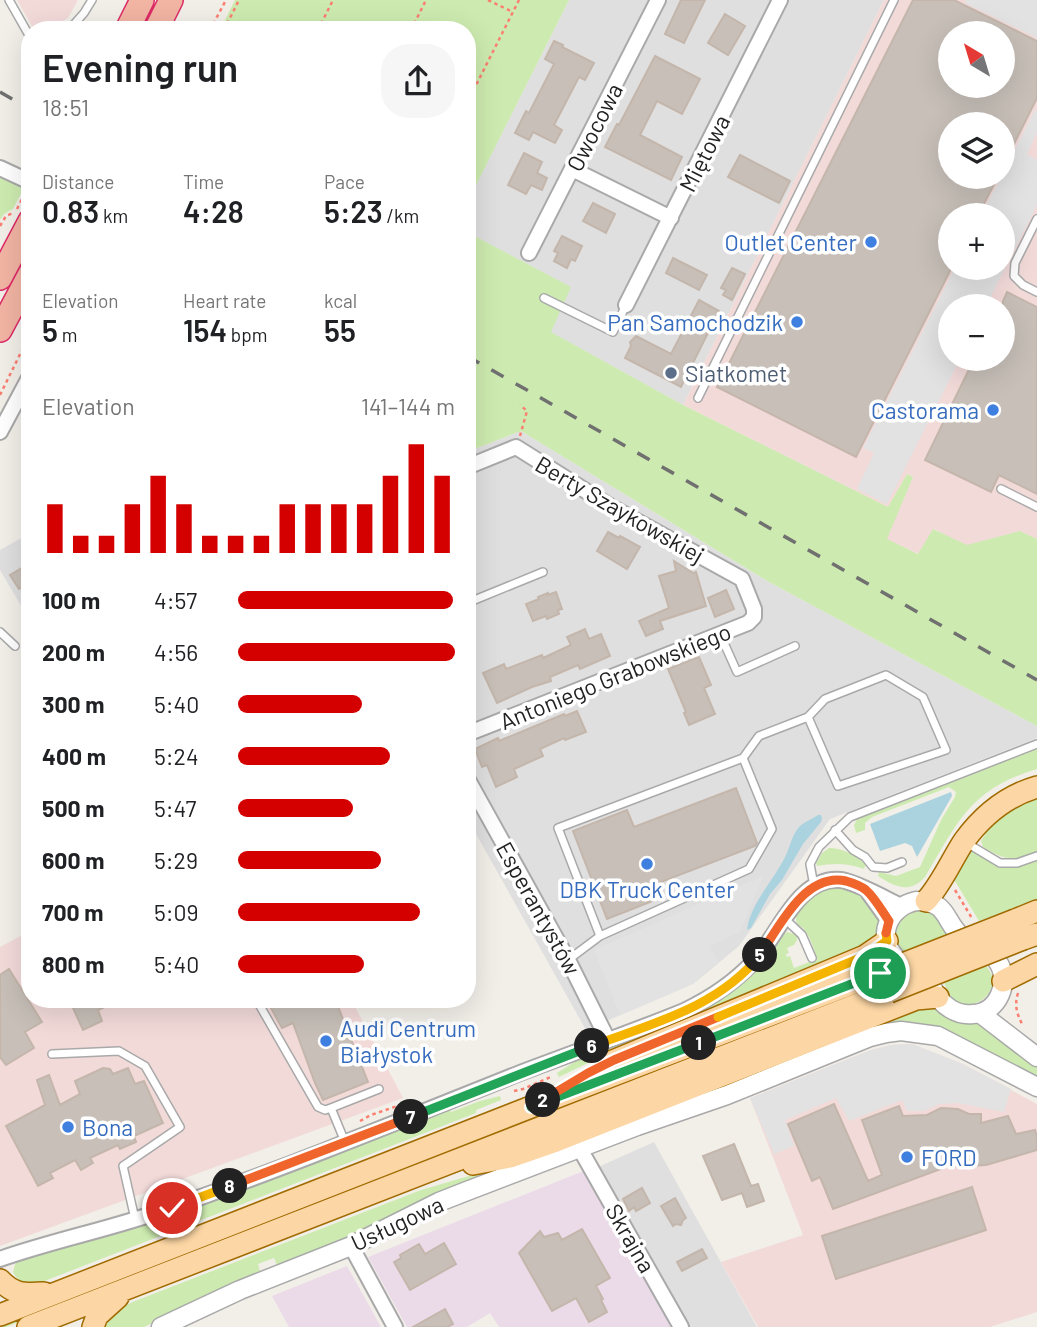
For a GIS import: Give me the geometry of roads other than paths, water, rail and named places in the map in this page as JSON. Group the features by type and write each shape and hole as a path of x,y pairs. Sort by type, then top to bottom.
{"highway":[{"path":"132,21 142,0"},
{"path":"160,21 171,0"},
{"path":"0,278 21,221"},
{"path":"0,330 21,291"}],"main road":[{"path":"926,901 936,890 964,842 992,809 1008,798 1037,787"},
{"path":"0,1315 617,1074 885,983 1025,931 1037,911"},
{"path":"531,1107 614,1060 865,956 888,931"},
{"path":"1011,985 1037,964"},
{"path":"28,1327 627,1093 885,983"},
{"path":"409,1178 509,1157 556,1141 916,999 938,997"},
{"path":"0,1279 13,1291 21,1294 57,1293"},
{"path":"93,1327 97,1316 131,1286"}],"street":[{"name":"Owocowa","path":"529,253 658,0"},
{"name":"Miętowa","path":"626,305 780,0"},
{"path":"0,168 21,178"},
{"path":"572,169 671,218"},
{"path":"0,432 21,393"},
{"name":"Berty Szaykowskiej","path":"476,463 516,447 613,508 742,579 754,609"},
{"name":"Antoniego Grabowskiego","path":"476,730 748,623 754,617 754,609"},
{"name":"Esperantystów","path":"476,794 568,960 608,1040"},
{"path":"0,1259 135,1220 345,1143 702,1003 724,989 757,958 796,903 814,886 824,882 841,880 857,884 901,906"},
{"path":"867,890 888,931"},
{"path":"926,901 937,905 944,912 962,938 991,954 1011,985 1002,990 987,1011 969,1015 946,1006 923,972 899,960 889,948 888,931 894,913 901,906 926,901"},
{"path":"996,1002 1032,1052"},
{"path":"981,1014 1032,1052"},
{"name":"Usługowa","path":"161,1327 240,1290 351,1246 439,1202 637,1126 727,1095 870,1037 901,1031 938,1036 1037,1087"},
{"name":"Skrajna","path":"580,1149 681,1327"},
{"path":"351,1246 395,1327"}],"lane":[{"path":"9,0 21,21"},
{"path":"77,21 92,0"},
{"path":"698,398 894,0"},
{"path":"1037,219 1015,262 1014,276 1023,285 1037,292"},
{"path":"544,298 613,332 626,305"},
{"path":"1001,489 1037,507"},
{"path":"476,599 543,572"},
{"path":"0,632 14,645 0,644"},
{"path":"720,634 737,672 795,646"},
{"path":"600,936 558,828 743,758 760,736 808,717 825,699 886,675 923,697 946,750 838,786 808,717"},
{"path":"814,886 810,863 819,847 850,817 1037,744"},
{"path":"568,960 600,936 749,869 772,830 743,758"},
{"path":"835,830 873,867 887,868 902,862"},
{"path":"964,842 1000,863 1017,863 1037,856"},
{"path":"785,919 802,934 811,958"},
{"path":"261,1008 318,1107 326,1110 379,1089"},
{"path":"52,1054 119,1051 145,1066 180,1126 124,1166 135,1220"},
{"path":"331,1108 345,1143"}],"water":[{"path":"951,792 952,796 917,857 912,846 905,843 880,851 870,824"},
{"path":"821,815 821,822 803,844 751,928 747,930 753,911 785,857 797,830"}],"railway":[{"path":"0,92 21,104"},
{"path":"476,361 1037,680"}],"place":[{"name":"Outlet Center","path":"871,242"},
{"name":"Pan Samochodzik","path":"797,322"},
{"name":"Siatkomet","path":"671,373"},
{"name":"Castorama","path":"993,410"},
{"name":"DBK Truck Center","path":"647,864"},
{"name":"Audi Centrum Białystok","path":"326,1041"},
{"name":"Bona","path":"68,1127"},
{"name":"FORD","path":"907,1157"}]}
